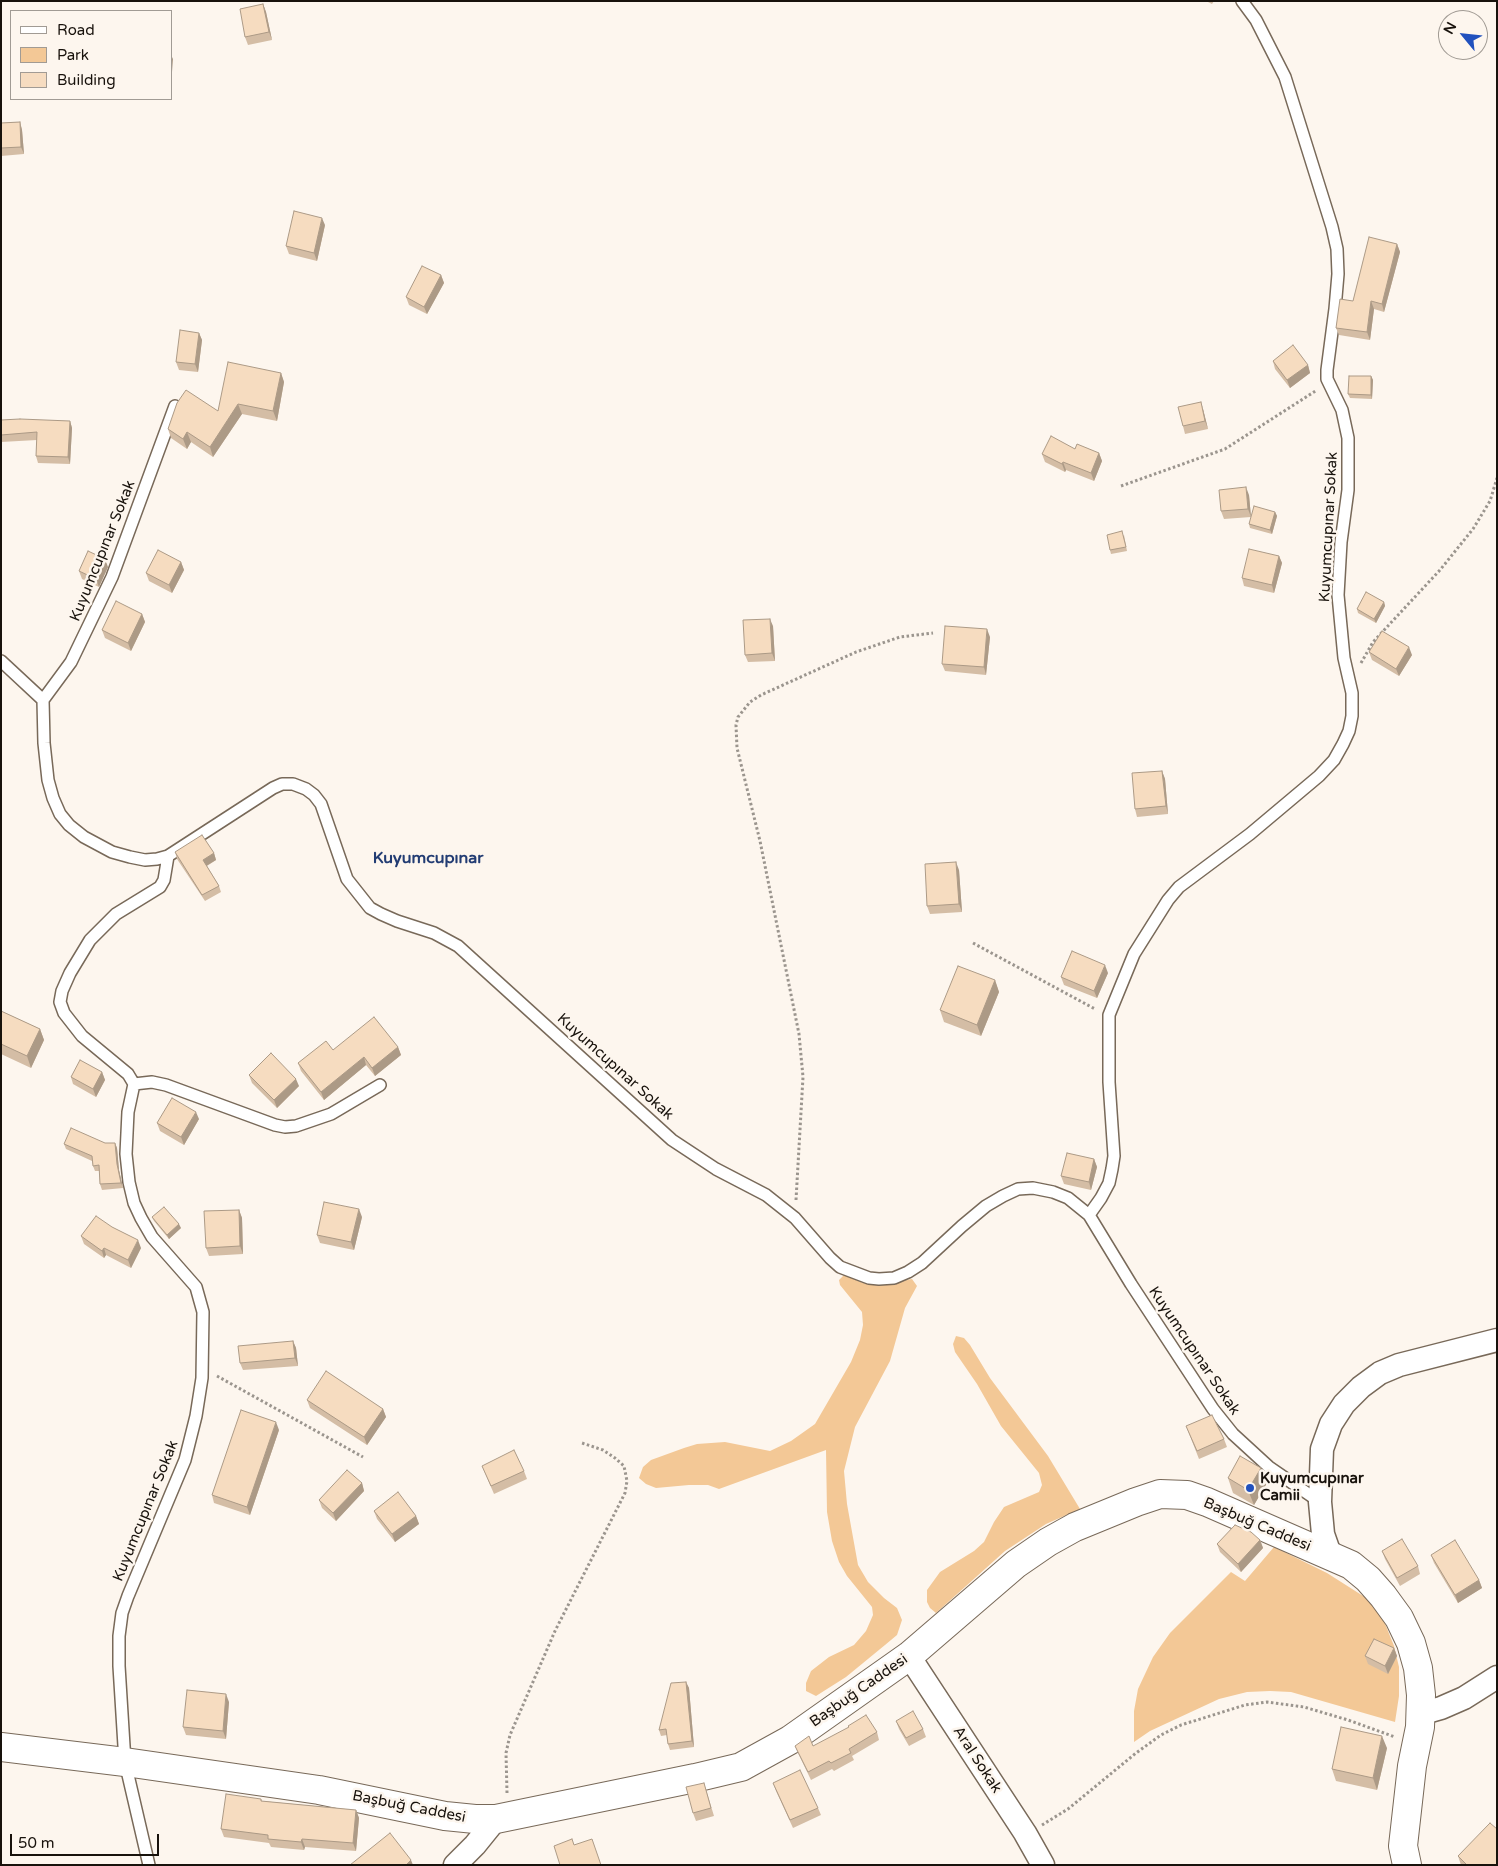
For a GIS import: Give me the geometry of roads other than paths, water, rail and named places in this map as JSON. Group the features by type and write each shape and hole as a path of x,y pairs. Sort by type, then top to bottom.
{"street":[{"path":"1331,1557 1323,1534 1320,1502 1322,1449 1330,1424 1344,1404 1361,1386 1380,1373 1399,1365 1497,1340"},
{"name":"Başbuğ Caddesi","path":"1,1747 125,1762 319,1790 445,1816 475,1819 502,1818 741,1767 790,1740 909,1656 1016,1564 1048,1542 1110,1511 1160,1494 1187,1496 1207,1502 1351,1565 1368,1579 1399,1618 1411,1643 1418,1668 1421,1695 1403,1846 1407,1865"},
{"name":"Aral Sokak","path":"909,1656 1025,1833 1043,1865"},
{"path":"1420,1714 1442,1708 1464,1698 1497,1677"},
{"path":"455,1865 502,1818"}],"lane":[{"name":"Kuyumcupınar Sokak","path":"1089,1215 1109,1182 1114,1156 1109,1082 1109,1016 1134,954 1174,894 1194,874 1266,821 1319,776 1334,760 1349,731 1353,705 1344,658 1338,595 1341,542 1348,490 1348,438 1342,410 1327,379 1338,274 1337,250 1332,227 1285,77 1256,20 1242,1"},
{"name":"Kuyumcupınar Sokak","path":"175,406 112,577 71,662 43,700 44,743 48,780 60,814 69,825 84,837 112,852 145,860 157,859 168,856 273,788 282,784 293,784 306,789 321,804 347,880 370,908 397,921 434,933 458,946 672,1140 716,1169 766,1196 794,1218 840,1267 857,1274 879,1279 894,1278 908,1272 922,1263 986,1206 1018,1189 1033,1188 1053,1192 1068,1198 1089,1215 1131,1284 1218,1415 1252,1452 1320,1502"},
{"path":"1,661 43,700"},
{"path":"168,856 164,880 160,887 116,914 90,940 70,973 62,990 60,1002 64,1014 82,1036 128,1074 134,1084 152,1082 166,1085 285,1127 296,1126 331,1114 380,1084"},
{"name":"Kuyumcupınar Sokak","path":"134,1084 128,1112 126,1136 129,1182 132,1196 141,1218 152,1237 196,1287 203,1312 203,1370 196,1416 185,1460 122,1613 119,1666 125,1762 148,1865"}],"place":[{"name":"Kuyumcupınar Camii","path":"1250,1488"}],"district":[{"name":"Kuyumcupınar","path":"428,859"}]}
